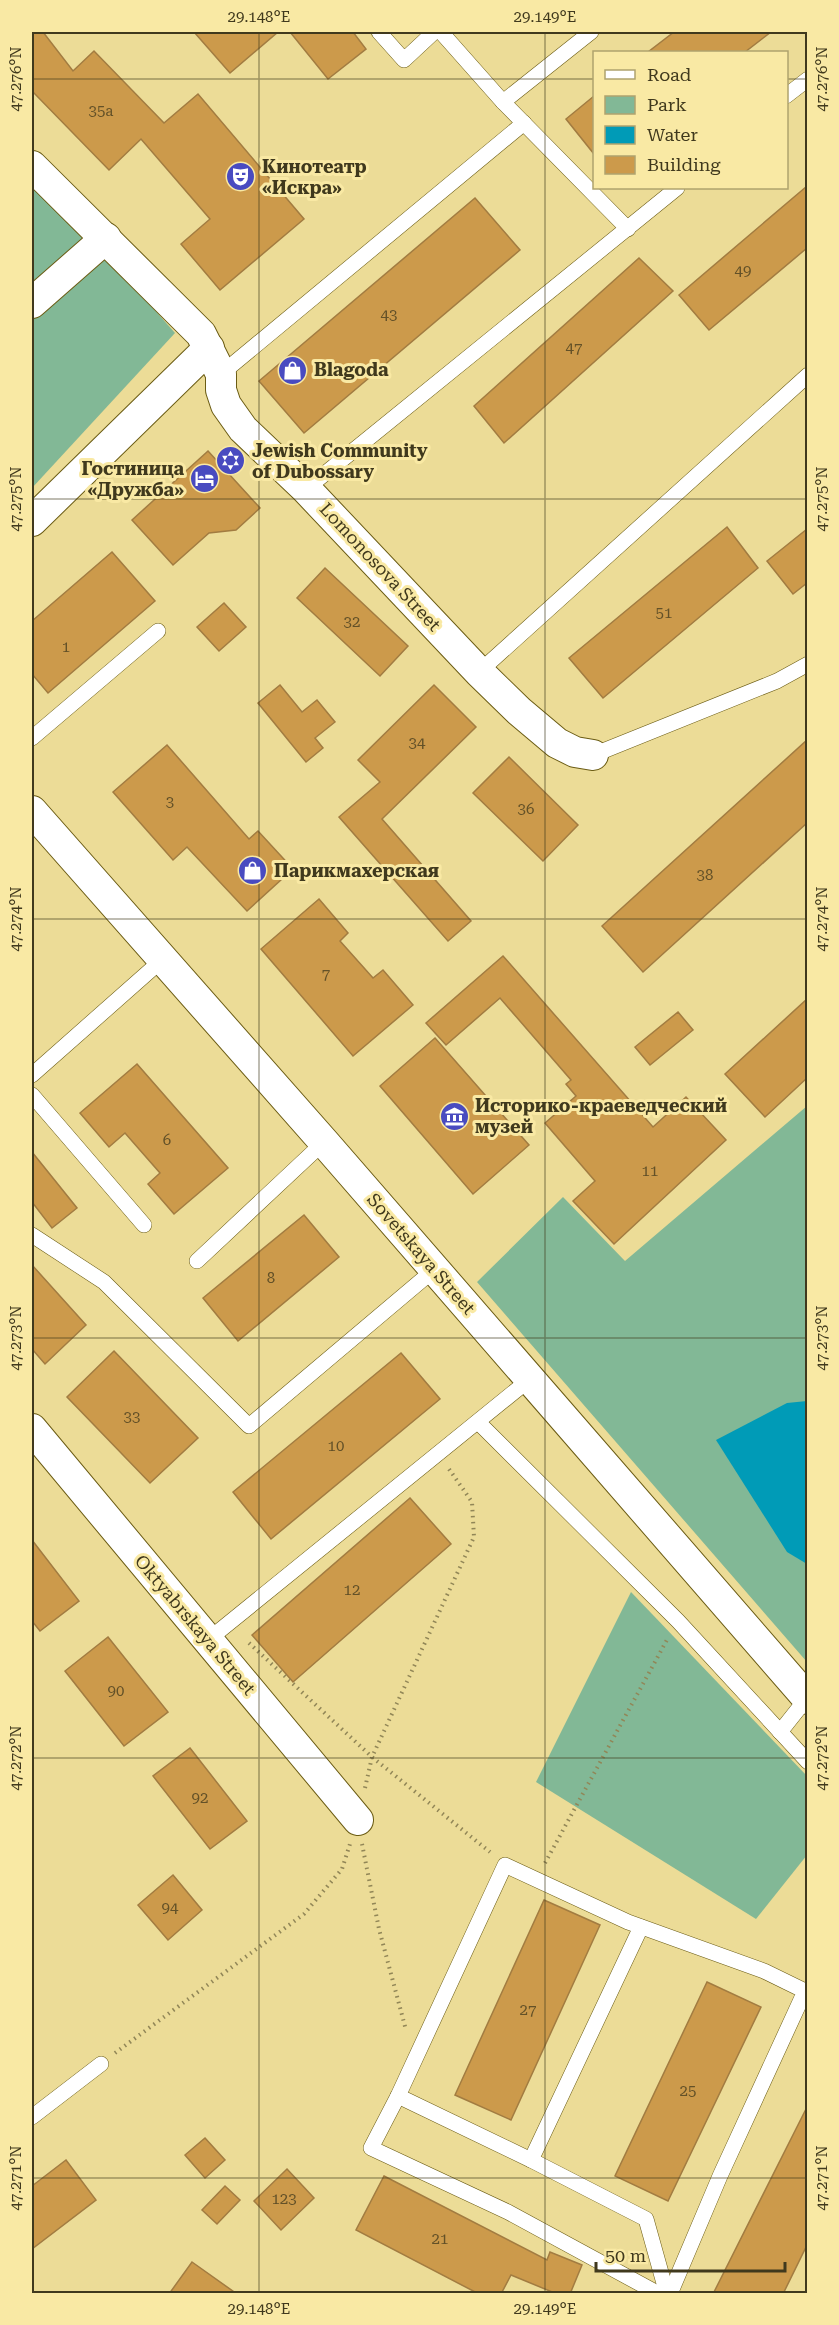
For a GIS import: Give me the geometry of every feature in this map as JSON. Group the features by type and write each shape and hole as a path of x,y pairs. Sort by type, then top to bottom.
{"street":[{"name":"Lomonosova Street","path":"32,166 201,334 215,361 226,405 243,429 306,489 479,672 519,711 557,743 576,752 593,755"},
{"path":"32,303 105,238"},
{"path":"32,521 215,361"},
{"name":"Sovetskaya Street","path":"32,812 435,1269 807,1699"},
{"name":"Oktyabrskaya Street","path":"32,1429 218,1632 358,1820"}],"lane":[{"path":"379,32 404,60 434,32"},
{"path":"441,32 503,102 628,229"},
{"path":"503,102 591,32"},
{"path":"788,94 807,79"},
{"path":"215,361 524,123"},
{"path":"306,489 676,189"},
{"path":"479,672 807,375"},
{"path":"32,738 158,631"},
{"path":"593,755 777,681 807,664"},
{"path":"32,1075 162,960"},
{"path":"32,1095 144,1225"},
{"path":"197,1261 324,1142"},
{"path":"32,1235 104,1282 249,1426 435,1269"},
{"path":"218,1632 530,1379"},
{"path":"478,1422 678,1621 807,1762"},
{"path":"780,1732 807,1699"},
{"path":"659,2294 508,2212 371,2148 414,2063 506,1865 642,1927 764,1971 805,1991 669,2294"},
{"path":"531,2160 642,1927"},
{"path":"32,2117 101,2064"},
{"path":"398,2096 646,2219 669,2294"}],"path":[{"path":"536,1879 678,1621"},
{"path":"218,1632 506,1865"},
{"path":"358,1820 379,1929 414,2063"}],"green space":[{"path":"32,186 88,234 175,333 32,488"},
{"path":"807,1106 807,1662 477,1282 563,1197 625,1261"},
{"path":"631,1592 807,1776 807,1855 756,1919 536,1782"}],"water":[{"path":"808,1401 807,1564 787,1552 716,1440 787,1403"}],"building":[{"path":"32,32 43,32 73,71 94,51 164,123 198,94 304,219 220,290 181,244 210,219 141,139 109,170 32,91"},
{"path":"194,32 278,32 230,73"},
{"path":"290,32 353,32 366,49 328,79"},
{"path":"674,32 771,32 746,51 649,51"},
{"path":"593,97 593,153 566,119"},
{"path":"807,186 807,248 709,330 679,295"},
{"path":"475,198 520,250 304,433 259,381"},
{"path":"639,258 673,291 504,443 474,406"},
{"name":"Гостиница «Дружба»","path":"208,451 260,508 236,530 209,533 173,565 132,520"},
{"path":"727,527 758,568 603,698 569,658"},
{"path":"807,529 807,583 793,594 767,561"},
{"path":"112,552 155,601 48,693 32,674 32,621"},
{"path":"325,568 408,646 380,676 297,598"},
{"path":"224,603 246,627 219,651 197,627"},
{"path":"280,685 302,712 317,700 335,722 315,738 323,748 306,762 258,703"},
{"path":"434,685 476,727 382,819 471,921 448,941 339,817 380,782 358,760"},
{"path":"807,740 807,823 643,972 602,926"},
{"path":"167,745 249,839 258,831 293,869 247,911 187,847 173,860 113,792"},
{"path":"509,757 578,825 543,861 473,793"},
{"path":"319,899 348,933 340,941 373,978 383,970 413,1005 353,1056 261,949"},
{"path":"503,956 653,1127 686,1097 726,1140 614,1244 573,1201 595,1181 545,1123 576,1096 566,1084 571,1080 500,998 446,1045 426,1023"},
{"path":"807,999 807,1078 765,1117 725,1074"},
{"path":"678,1012 693,1030 650,1065 635,1047"},
{"name":"Историко-краеведческий музей","path":"435,1038 529,1145 473,1194 380,1086"},
{"path":"137,1064 228,1168 174,1214 148,1184 160,1173 125,1133 109,1147 80,1113"},
{"path":"32,1152 77,1208 52,1228 32,1202"},
{"path":"304,1215 339,1257 238,1341 203,1298"},
{"path":"32,1265 86,1325 45,1364 32,1349"},
{"path":"114,1351 198,1438 150,1483 67,1397"},
{"path":"401,1353 440,1399 271,1539 233,1492"},
{"path":"410,1498 451,1544 293,1682 252,1635"},
{"path":"32,1540 79,1601 40,1631 32,1621"},
{"path":"108,1637 168,1712 124,1746 65,1671"},
{"path":"190,1748 247,1821 210,1849 153,1776"},
{"path":"173,1875 202,1910 168,1940 138,1905"},
{"path":"544,1900 600,1925 511,2120 455,2095"},
{"path":"707,1982 761,2007 668,2201 615,2176"},
{"path":"807,2107 807,2245 783,2294 713,2294"},
{"path":"205,2138 225,2160 205,2178 185,2155"},
{"path":"66,2160 96,2200 32,2249 32,2186"},
{"path":"287,2169 314,2198 281,2230 254,2201"},
{"path":"384,2176 547,2260 550,2252 582,2265 570,2294 557,2294 511,2275 501,2294 479,2294 356,2230"},
{"path":"225,2186 240,2200 217,2224 202,2210"},
{"path":"192,2262 237,2294 169,2294"}],"place":[{"name":"Кинотеатр «Искра»","path":"241,177"},
{"name":"Blagoda","path":"293,370"},
{"name":"Jewish Community of Dubossary","path":"231,461"},
{"name":"Гостиница «Дружба»","path":"205,479"},
{"name":"Парикмахерская","path":"253,871"},
{"name":"Историко-краеведческий музей","path":"454,1116"}]}
